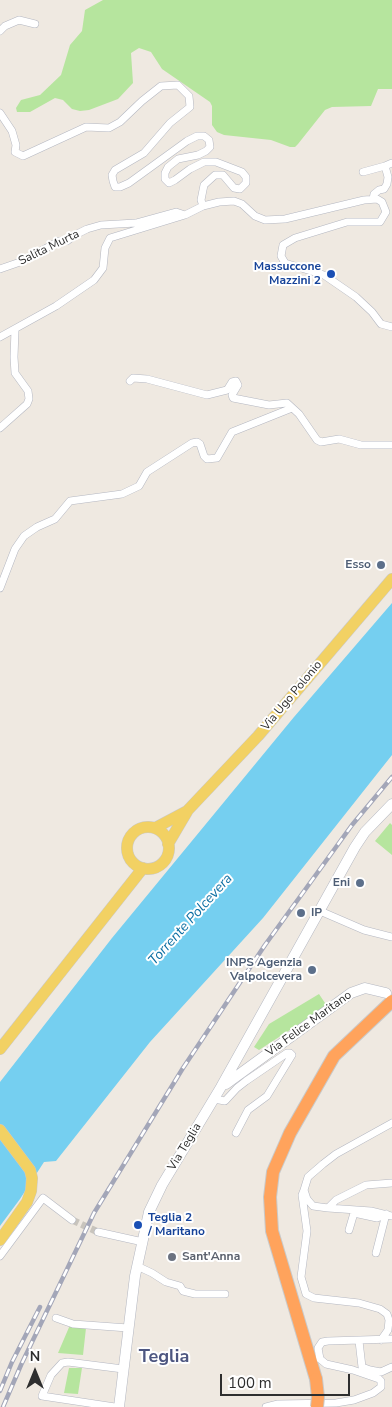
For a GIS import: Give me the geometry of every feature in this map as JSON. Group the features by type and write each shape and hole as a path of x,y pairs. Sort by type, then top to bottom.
{"highway":[{"path":"316,1407 318,1397 316,1379 272,1231 270,1197 273,1172 290,1133 327,1067 345,1044 381,1011 389,997"}],"main road":[{"name":"Via Ugo Polonio","path":"143,868 157,867 162,863 166,858 168,844 188,810 258,736 392,579"},
{"name":"Via Teglia","path":"120,1407 123,1368 137,1266 149,1212 162,1185 240,1054 361,838 392,804"},
{"name":"Via Ugo Polonio","path":"127,889 131,861 127,848 131,836 142,828 155,828 188,810"},
{"path":"155,828 162,832 168,844"},
{"path":"0,1049 143,868 131,861"},
{"name":"Via Felice Maritano","path":"221,1087 351,993 365,988 389,997"},
{"name":"Via Felice Maritano","path":"240,1054 251,1059 261,1059"},
{"path":"0,1130 30,1170 32,1178 28,1202 0,1240"}],"street":[{"path":"0,31 5,26 19,20 35,24"},
{"path":"0,112 12,131 16,145 15,152 24,156 86,127 110,128 120,122 161,86 178,85 189,96 190,107 170,123 144,153 115,170 112,175 112,181 114,187 120,187 129,183 187,141 197,136 204,136 209,140 210,146 206,151 178,160 168,167 165,179 169,183 204,162 216,162 242,172 246,177 246,183 243,187 237,189 232,186 224,175 215,175 204,185 200,200 203,206"},
{"path":"363,172 389,165 387,184 384,189 374,194 373,199"},
{"path":"0,337 56,306 94,280 103,268 105,248 110,238 185,215 203,206 219,202 239,202 255,216 265,220 273,220 364,200 373,199 380,201 386,208 385,215 380,222 347,222 295,238 283,245 281,256 285,263 324,275 356,298 372,312 381,324 392,327"},
{"name":"Salita Murta","path":"0,269 23,261 59,241 68,241 75,234 87,229 101,225 136,223 176,212 185,215"},
{"path":"0,428 27,404 29,399 28,391 15,373 15,330"},
{"path":"130,381 133,378 147,379 207,395 227,390 233,381 236,381 238,385 232,395 234,399 269,405 287,403 299,414 317,440 321,442 339,439 361,444 392,445"},
{"path":"0,588 16,549 24,536 37,527 55,519 70,501 122,494 139,486 147,472 192,443 197,442 200,444 207,459 217,458 232,432 292,408"},
{"path":"320,911 364,930 392,937"},
{"path":"214,1099 225,1101 237,1088 254,1075 287,1053 290,1052 292,1055 267,1096 248,1110 236,1134"},
{"path":"381,1340 388,1330 389,1320 387,1314 380,1309 359,1303 314,1298 306,1294 301,1277 307,1231 302,1195 308,1177 323,1164 336,1154 392,1124"},
{"path":"328,1208 336,1200 366,1185 392,1183"},
{"path":"304,1190 307,1199 313,1206 371,1211 389,1215"},
{"path":"0,1256 43,1198 72,1220"},
{"path":"349,1230 354,1213 377,1218 389,1215"},
{"path":"376,1253 389,1215"},
{"path":"98,1232 143,1242"},
{"path":"137,1266 152,1272 166,1282 180,1286 183,1291 195,1294 225,1294"},
{"path":"56,1318 73,1324 128,1328"},
{"path":"266,1407 278,1404 336,1403 354,1400 377,1390 381,1384 378,1379 353,1370 326,1364 320,1359 318,1348 322,1342 392,1339"},
{"path":"359,1340 362,1367 381,1372 392,1367"},
{"path":"115,1407 42,1396 51,1375 62,1363 123,1368"}],"green space":[{"path":"103,0 392,0 392,89 378,89 371,106 332,107 325,110 298,144 295,147 290,147 271,140 224,135 217,132 212,125 212,106 210,102 162,69 151,52 139,48 131,53 133,83 118,99 89,110 80,111 72,109 63,100 55,98 30,112 17,112 16,108 21,100 40,95 61,75 70,45 82,31 85,10"},
{"path":"390,823 392,825 392,855 375,841"},
{"path":"319,994 327,1006 259,1050 254,1047 269,1024"},
{"path":"70,1325 86,1328 83,1355 58,1353"},
{"path":"69,1368 82,1368 78,1394 64,1393"}],"water":[{"name":"Torrente Polcevera","path":"392,603 392,755 263,918 150,1042 56,1161 44,1162 0,1226 0,1082 112,938 294,717"}],"tunnel":[{"path":"72,1220 98,1232"}],"railway":[{"path":"3,1407 21,1365 94,1213 183,1068 265,945 352,825 392,777"},
{"path":"0,1391 12,1362 40,1307"}],"place":[{"name":"Massuccone Mazzini 2","path":"331,274"},
{"name":"Esso","path":"381,565"},
{"name":"Eni","path":"360,883"},
{"name":"IP","path":"301,913"},
{"name":"INPS Agenzia Valpolcevera","path":"312,970"},
{"name":"Teglia 2 / Maritano","path":"138,1225"},
{"name":"Sant'Anna","path":"172,1257"}],"district":[{"name":"Teglia","path":"164,1358"}]}
